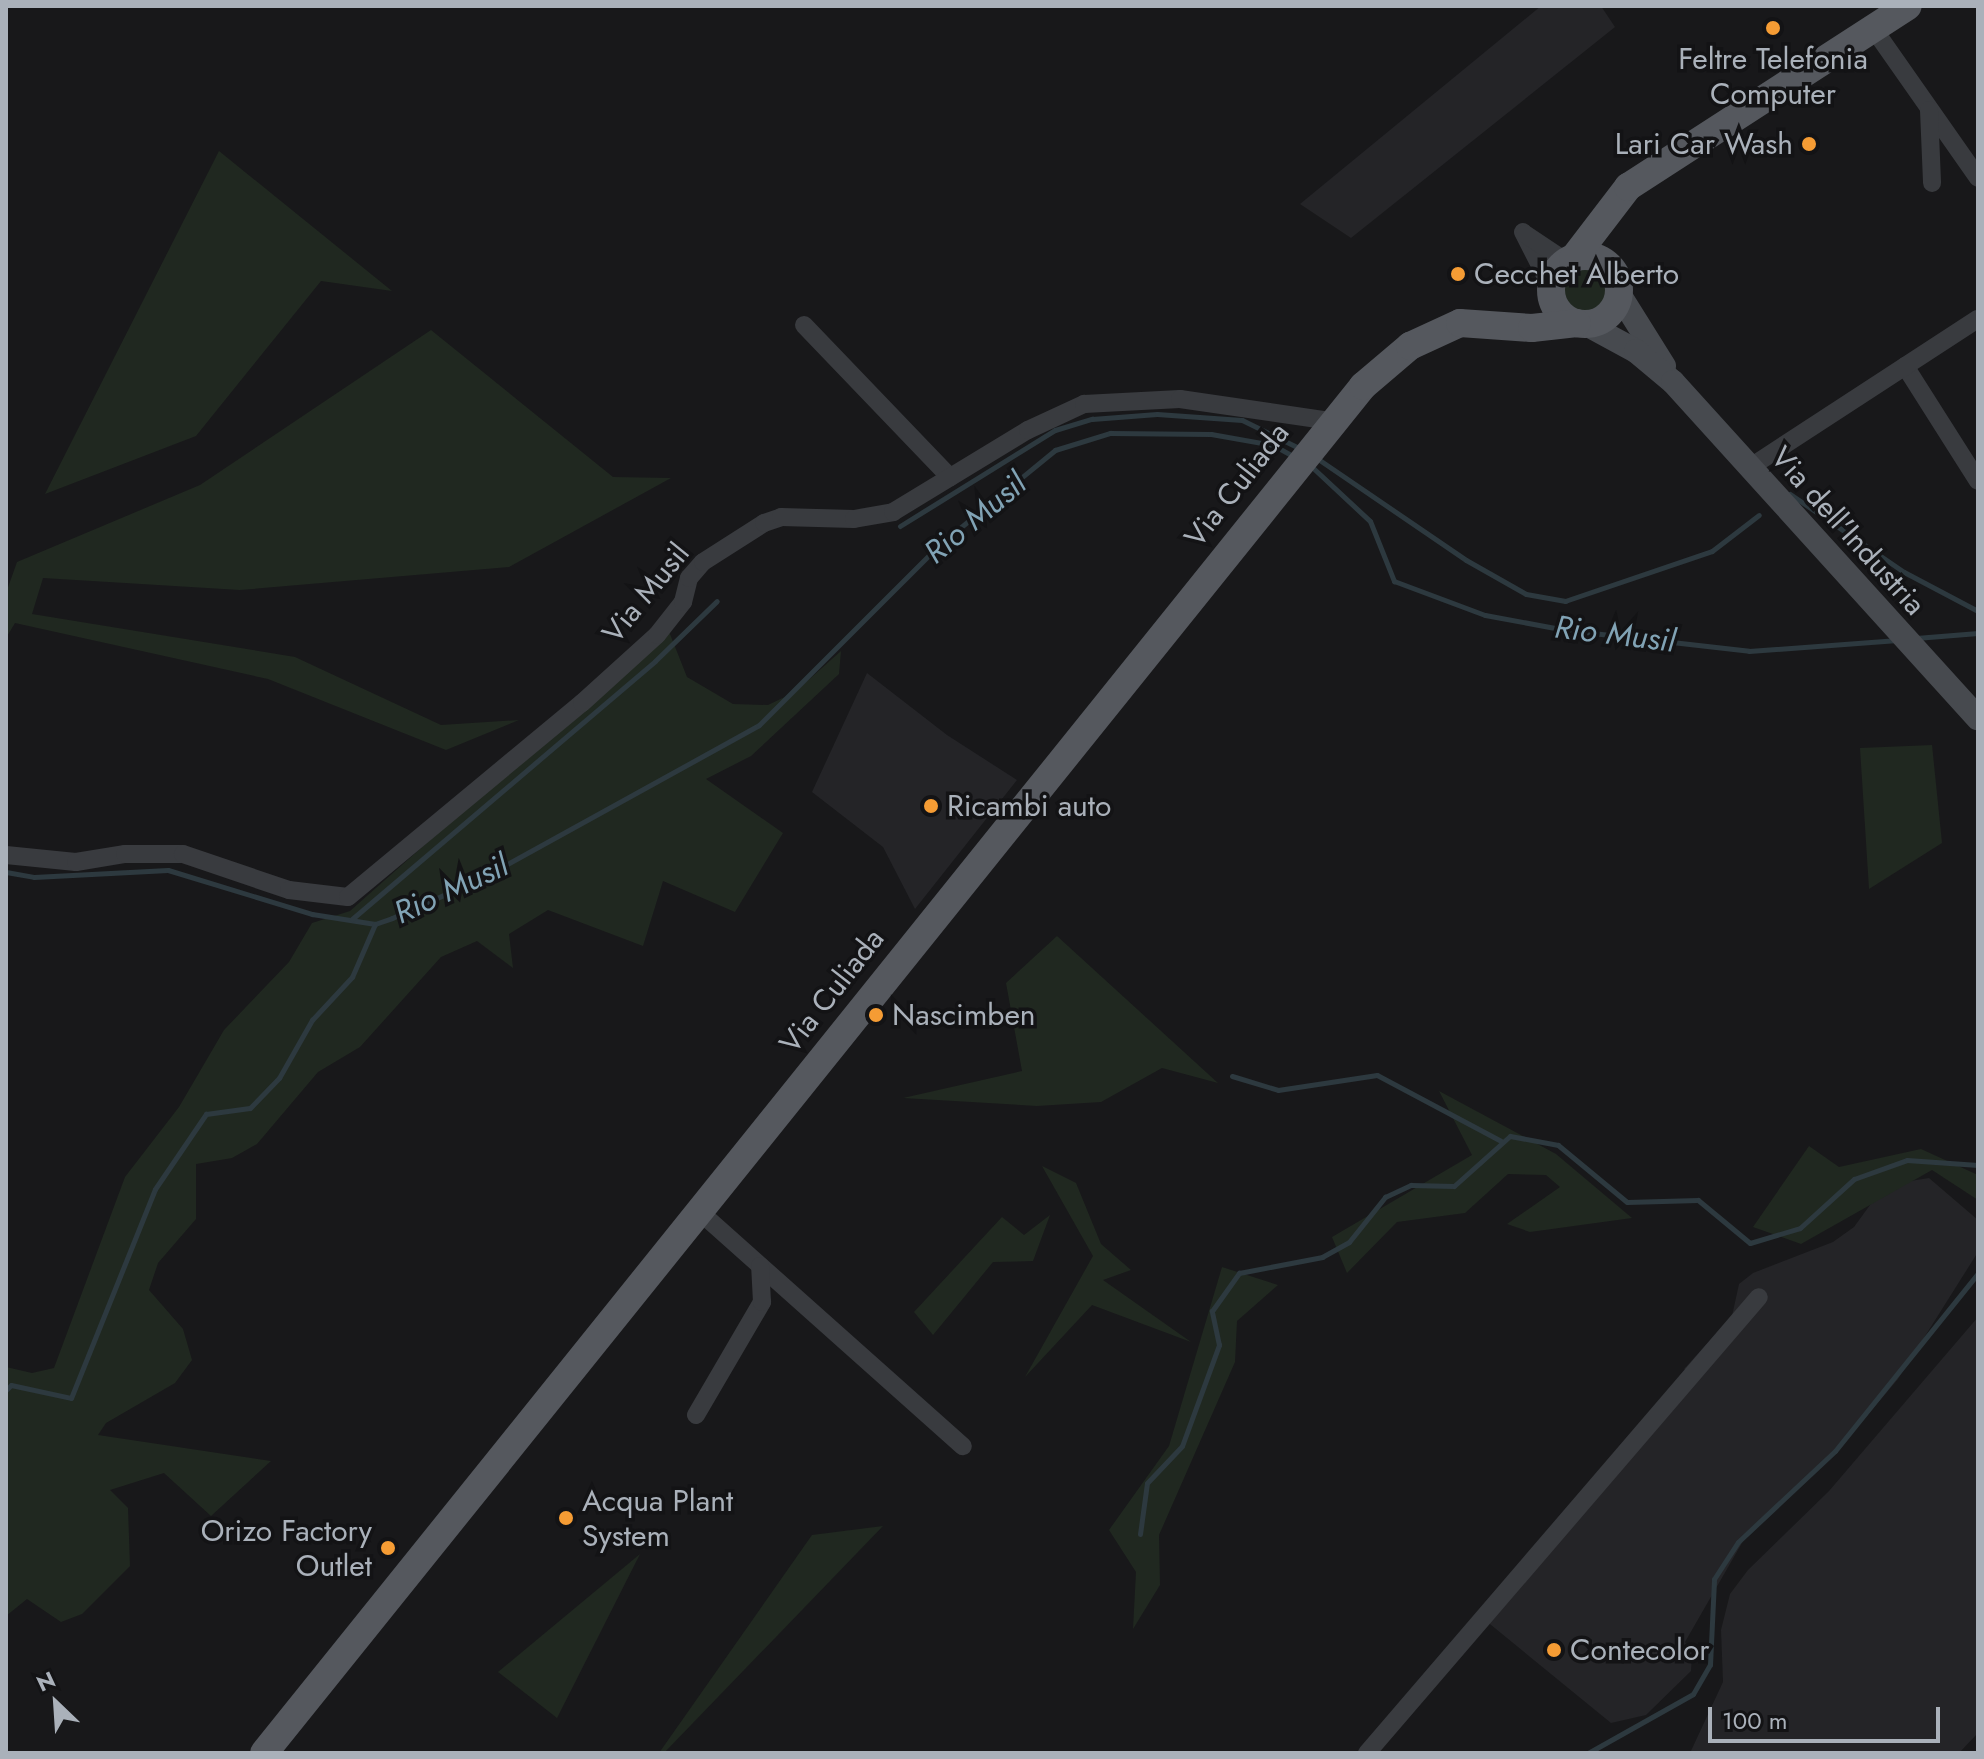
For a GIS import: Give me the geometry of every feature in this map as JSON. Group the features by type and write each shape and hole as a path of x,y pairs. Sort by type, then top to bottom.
{"main road":[{"path":"1628,187 1614,240 1617,284 1605,318 1581,324 1560,314 1551,292 1570,260 1628,187 1908,6"},
{"path":"1570,260 1597,259 1617,284"},
{"name":"Via Culiada","path":"264,1753 1325,429 1410,346 1448,327 1521,314 1551,292"},
{"name":"Via Culiada","path":"1489,321 1532,328 1581,324"}],"street":[{"path":"1873,28 1978,178"},
{"path":"1929,110 1932,183"},
{"path":"1551,292 1523,232 1570,260"},
{"name":"Via dell'Industria","path":"1617,284 1673,382"},
{"path":"1749,468 1978,319"},
{"name":"Via dell'Industria","path":"1581,324 1636,351 1673,382 1908,647 1978,718"},
{"path":"804,325 950,477"},
{"path":"1905,366 1978,481"},
{"name":"Via Musil","path":"6,855 76,862 125,854 183,854 289,890 348,897 657,635 683,602 689,578 703,562 764,523 781,517 854,519 893,512 1028,430 1084,404 1180,399 1325,429"},
{"path":"700,1212 963,1446"},
{"path":"696,1415 762,1302 760,1266"},
{"path":"1367,1753 1759,1297"}],"shaded area":[{"path":"1541,6 1601,6 1615,27 1351,238 1300,204"},
{"path":"219,151 392,291 321,281 196,436 45,494"},
{"path":"1585,259 1597,261 1607,268 1614,278 1614,302 1607,312 1597,319 1585,321 1573,319 1563,312 1556,302 1554,290 1556,278 1563,268 1573,261"},
{"path":"431,330 613,477 671,478 509,567 240,590 43,578 32,614 295,657 441,725 519,720 446,750 268,679 15,623 6,638 6,593 17,562 200,485"},
{"path":"668,629 687,677 733,704 768,705 795,692 841,651 839,674 751,756 706,779 783,833 735,912 663,881 643,946 548,910 509,934 513,968 477,941 441,957 360,1047 318,1072 257,1144 232,1158 196,1164 196,1219 158,1263 149,1290 183,1329 192,1360 175,1383 106,1423 98,1435 271,1461 211,1516 164,1473 110,1490 128,1508 130,1566 82,1614 61,1622 27,1599 6,1616 6,1367 32,1373 54,1368 125,1177 179,1107 224,1030 289,962 312,923 350,911"},
{"path":"867,673 947,735 1017,780 915,909 883,847 812,792"},
{"path":"1932,745 1942,843 1869,889 1860,748"},
{"path":"1057,936 1218,1083 1162,1068 1101,1102 1037,1106 903,1098 1022,1071 1006,983"},
{"path":"1439,1091 1556,1154 1632,1218 1530,1232 1507,1224 1560,1187 1546,1175 1508,1174 1465,1213 1397,1222 1347,1273 1332,1237 1472,1155"},
{"path":"1809,1146 1839,1167 1921,1149 1978,1175 1978,1200 1932,1170 1801,1244 1753,1227"},
{"path":"1042,1166 1076,1183 1101,1244 1131,1270 1103,1280 1191,1342 1092,1305 1025,1377 1093,1256"},
{"path":"1929,1178 1978,1220 1978,1252 1898,1379 1849,1437 1746,1536 1685,1642 1692,1655 1691,1671 1646,1715 1611,1723 1485,1620 1693,1377 1684,1369 1732,1316 1739,1284 1753,1273 1833,1242 1854,1227 1878,1194 1904,1182"},
{"path":"1050,1215 1033,1261 993,1262 933,1335 914,1312 1002,1217 1024,1235"},
{"path":"1222,1267 1278,1285 1237,1321 1235,1362 1159,1535 1160,1585 1133,1629 1136,1572 1109,1530 1169,1446"},
{"path":"1978,1317 1978,1733 1959,1753 1690,1753 1723,1682 1721,1630 1730,1594 1748,1570 1829,1491"},
{"path":"883,1526 664,1753 659,1753 812,1535"},
{"path":"640,1554 557,1718 498,1672"}],"waterway":[{"path":"900,526 1055,430 1092,419 1157,414 1242,420 1299,448"},
{"name":"Rio Musil","path":"6,872 34,877 168,870 312,914 375,924 482,878 759,725 939,545 1055,450 1110,433 1211,434 1273,445 1293,456"},
{"path":"1318,459 1466,560 1526,594 1565,601 1712,551 1759,515"},
{"name":"Rio Musil","path":"1312,467 1370,521 1394,581 1485,615 1566,630 1749,651 1898,640"},
{"path":"1790,494 1904,572 1978,611"},
{"path":"352,919 655,661 717,601"},
{"name":"Rio Musil","path":"1916,638 1978,633"},
{"path":"6,1390 11,1385 71,1398 155,1189 206,1114 250,1108 279,1078 312,1020 352,977 375,924"},
{"path":"1232,1076 1278,1090 1377,1075 1501,1141"},
{"path":"1140,1534 1147,1483 1182,1446 1219,1345 1212,1311 1239,1273 1322,1257 1349,1242 1385,1197 1411,1185 1454,1186 1510,1136 1558,1145 1627,1202 1698,1200 1750,1243 1800,1228 1854,1179 1907,1160 1978,1165"},
{"path":"1588,1753 1693,1694 1710,1665 1714,1579 1738,1542 1835,1451 1978,1273"}],"place":[{"name":"Feltre Telefonia Computer","path":"1773,28"},
{"name":"Lari Car Wash","path":"1809,144"},
{"name":"Cecchet Alberto","path":"1458,274"},
{"name":"Ricambi auto","path":"931,806"},
{"name":"Nascimben","path":"876,1015"},
{"name":"Acqua Plant System","path":"566,1518"},
{"name":"Orizo Factory Outlet","path":"388,1548"},
{"name":"Contecolor","path":"1554,1650"}]}
